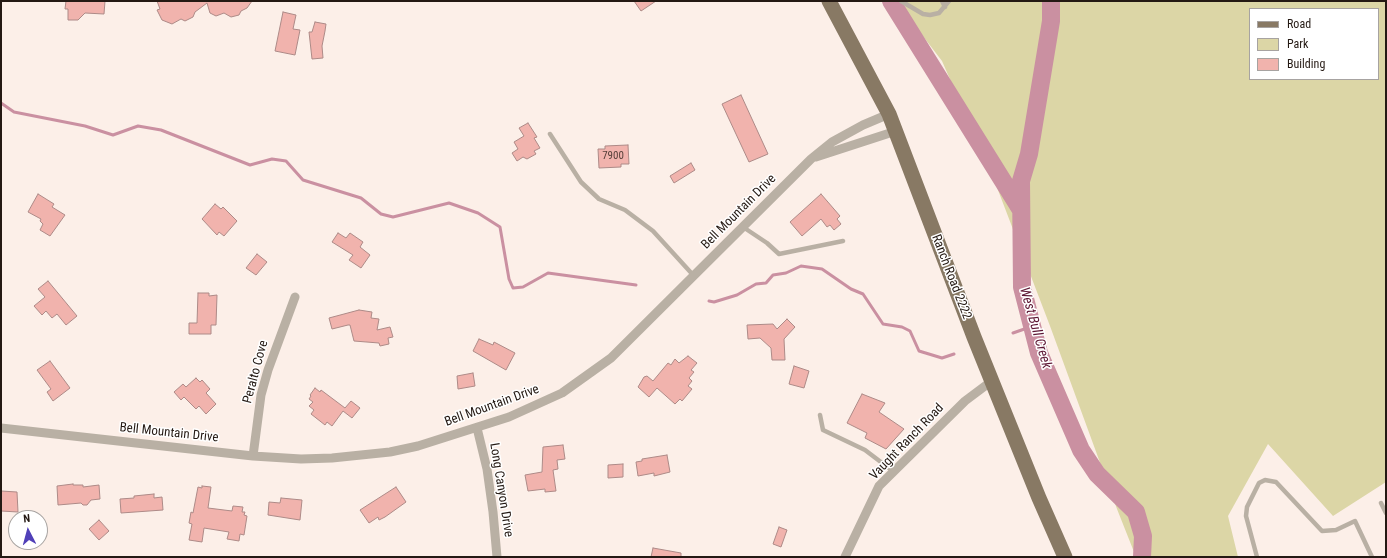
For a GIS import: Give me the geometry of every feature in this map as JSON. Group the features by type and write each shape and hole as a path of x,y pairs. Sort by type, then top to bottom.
{"main road":[{"name":"Ranch Road 2222","path":"829,1 889,114 974,336 993,380 1039,498 1065,557"}],"street":[{"name":"Bell Mountain Drive","path":"1,428 254,456 301,459 364,456 418,446 477,428 536,406 562,393 611,358 811,159 832,142 863,125 889,114"},
{"path":"811,159 896,131"},
{"name":"Peralto Cove","path":"254,456 261,395 266,376 295,298"},
{"name":"Vaught Ranch Road","path":"844,557 879,486 965,401 993,380"},
{"name":"Long Canyon Drive","path":"477,428 489,483 497,544 497,557"}],"lane":[{"path":"901,1 924,14 930,15 939,13 949,1"},
{"path":"942,1 945,7"},
{"path":"550,134 581,182 599,199 625,210 653,231 694,276"},
{"path":"743,227 767,243 779,254 843,241"},
{"path":"820,414 822,430 865,450 894,472"},
{"path":"1257,557 1246,516 1246,507 1259,484 1265,480 1276,482 1322,530 1336,530 1355,521 1372,557"},
{"path":"1381,503 1386,513"}],"green space":[{"path":"896,1 1386,1 1386,482 1333,516 1268,444 1228,516 1238,557 1136,557 993,177 942,61"}],"building":[{"path":"66,1 105,1 104,14 85,13 78,20 68,20 68,9 65,9"},
{"path":"157,1 252,1 247,8 241,11 239,15 231,17 224,13 216,16 210,13 207,3 195,12 193,17 185,21 181,19 172,24 162,20 157,10 160,9"},
{"path":"634,1 656,1 641,11"},
{"path":"283,12 296,15 293,29 300,30 295,55 275,51"},
{"path":"315,22 326,24 322,46 323,58 312,59 309,32 312,32"},
{"path":"741,95 768,154 749,162 722,104"},
{"path":"528,123 537,137 534,138 540,148 534,151 536,154 527,159 523,157 517,161 512,153 518,149 514,142 524,136 519,128"},
{"path":"628,145 629,164 621,164 621,167 599,168 598,149 605,149 605,146"},
{"path":"691,163 695,170 674,183 670,176"},
{"path":"38,194 54,204 52,207 65,215 50,236 40,230 43,224 40,221 41,219 28,212"},
{"path":"821,194 840,216 837,219 841,224 834,230 830,225 827,227 821,219 802,236 790,222"},
{"path":"215,204 221,209 223,207 237,221 224,236 219,232 217,235 202,219"},
{"path":"338,233 346,238 350,233 363,242 360,247 370,255 361,268 349,260 353,255 332,242"},
{"path":"257,254 267,262 256,275 246,268"},
{"path":"48,281 77,316 66,325 57,314 52,318 46,311 42,315 34,306 45,297 38,289"},
{"path":"198,293 209,293 209,296 217,295 216,325 211,325 211,334 189,334 189,323 197,323"},
{"path":"359,310 372,312 371,318 379,319 377,330 390,327 393,337 388,338 389,344 380,346 379,343 354,341 350,325 332,329 329,318"},
{"path":"787,319 795,327 784,339 785,360 772,360 771,348 760,338 748,339 747,325 773,324 777,329"},
{"path":"479,339 493,345 494,342 515,353 506,370 473,351"},
{"path":"688,356 697,363 691,370 694,372 689,378 692,381 688,386 692,389 682,401 680,399 675,404 657,388 649,397 638,387 644,377 647,376 653,381 668,363 671,365 675,359 679,363"},
{"path":"50,361 70,388 53,401 47,392 51,389 37,370"},
{"path":"794,366 809,371 804,388 789,384"},
{"path":"473,373 475,386 458,389 457,376"},
{"path":"196,378 200,382 202,380 210,389 206,393 216,404 206,414 199,406 196,409 184,397 181,400 174,392 183,384 186,387"},
{"path":"315,388 320,392 321,390 345,408 351,401 360,408 352,418 343,411 332,426 327,422 325,425 311,414 314,410 309,406 313,402 309,399"},
{"path":"862,394 885,403 879,412 904,429 886,449 865,438 867,433 847,423"},
{"path":"563,445 565,459 557,460 558,469 553,470 556,491 545,492 545,489 528,491 525,475 542,472 543,447"},
{"path":"667,455 670,472 654,476 654,473 638,476 636,462 642,461 642,459"},
{"path":"623,464 623,477 608,478 608,465"},
{"path":"73,484 83,485 83,487 99,485 100,499 91,500 87,505 83,505 81,503 58,505 57,486"},
{"path":"202,486 211,487 208,508 232,511 233,506 243,507 242,512 245,512 244,515 247,516 244,535 240,534 239,541 227,539 229,532 204,528 202,542 189,540 192,524 189,523 191,512 193,513 198,487 202,488"},
{"path":"396,487 406,502 385,517 379,520 378,517 369,523 360,510"},
{"path":"1,491 17,492 18,510 1,511"},
{"path":"154,494 154,498 162,497 163,510 121,513 120,499"},
{"path":"281,498 302,500 300,520 268,515 269,502 280,503"},
{"path":"99,520 109,531 99,540 89,529"},
{"path":"779,527 787,530 781,547 773,544"},
{"path":"653,548 681,553 681,557 651,557"}],"waterway":[{"path":"891,1 1021,210"},
{"name":"West Bull Creek","path":"1051,1 1051,21 1029,154 1021,181 1022,287 1039,353 1081,450 1097,474 1136,512 1143,536 1142,557"},
{"path":"1,103 14,112 85,126 113,135 138,126 161,130 250,165 272,159 286,161 303,180 361,198 381,214 393,217 449,203 478,213 500,227 509,279 513,288 523,287 548,273 636,285"},
{"path":"709,301 714,302 737,295 756,284 766,283 773,275 786,273 801,266 822,269 851,289 863,294 883,324 902,327 910,331 919,351 942,358 954,354"},
{"path":"1013,333 1033,326"}]}
